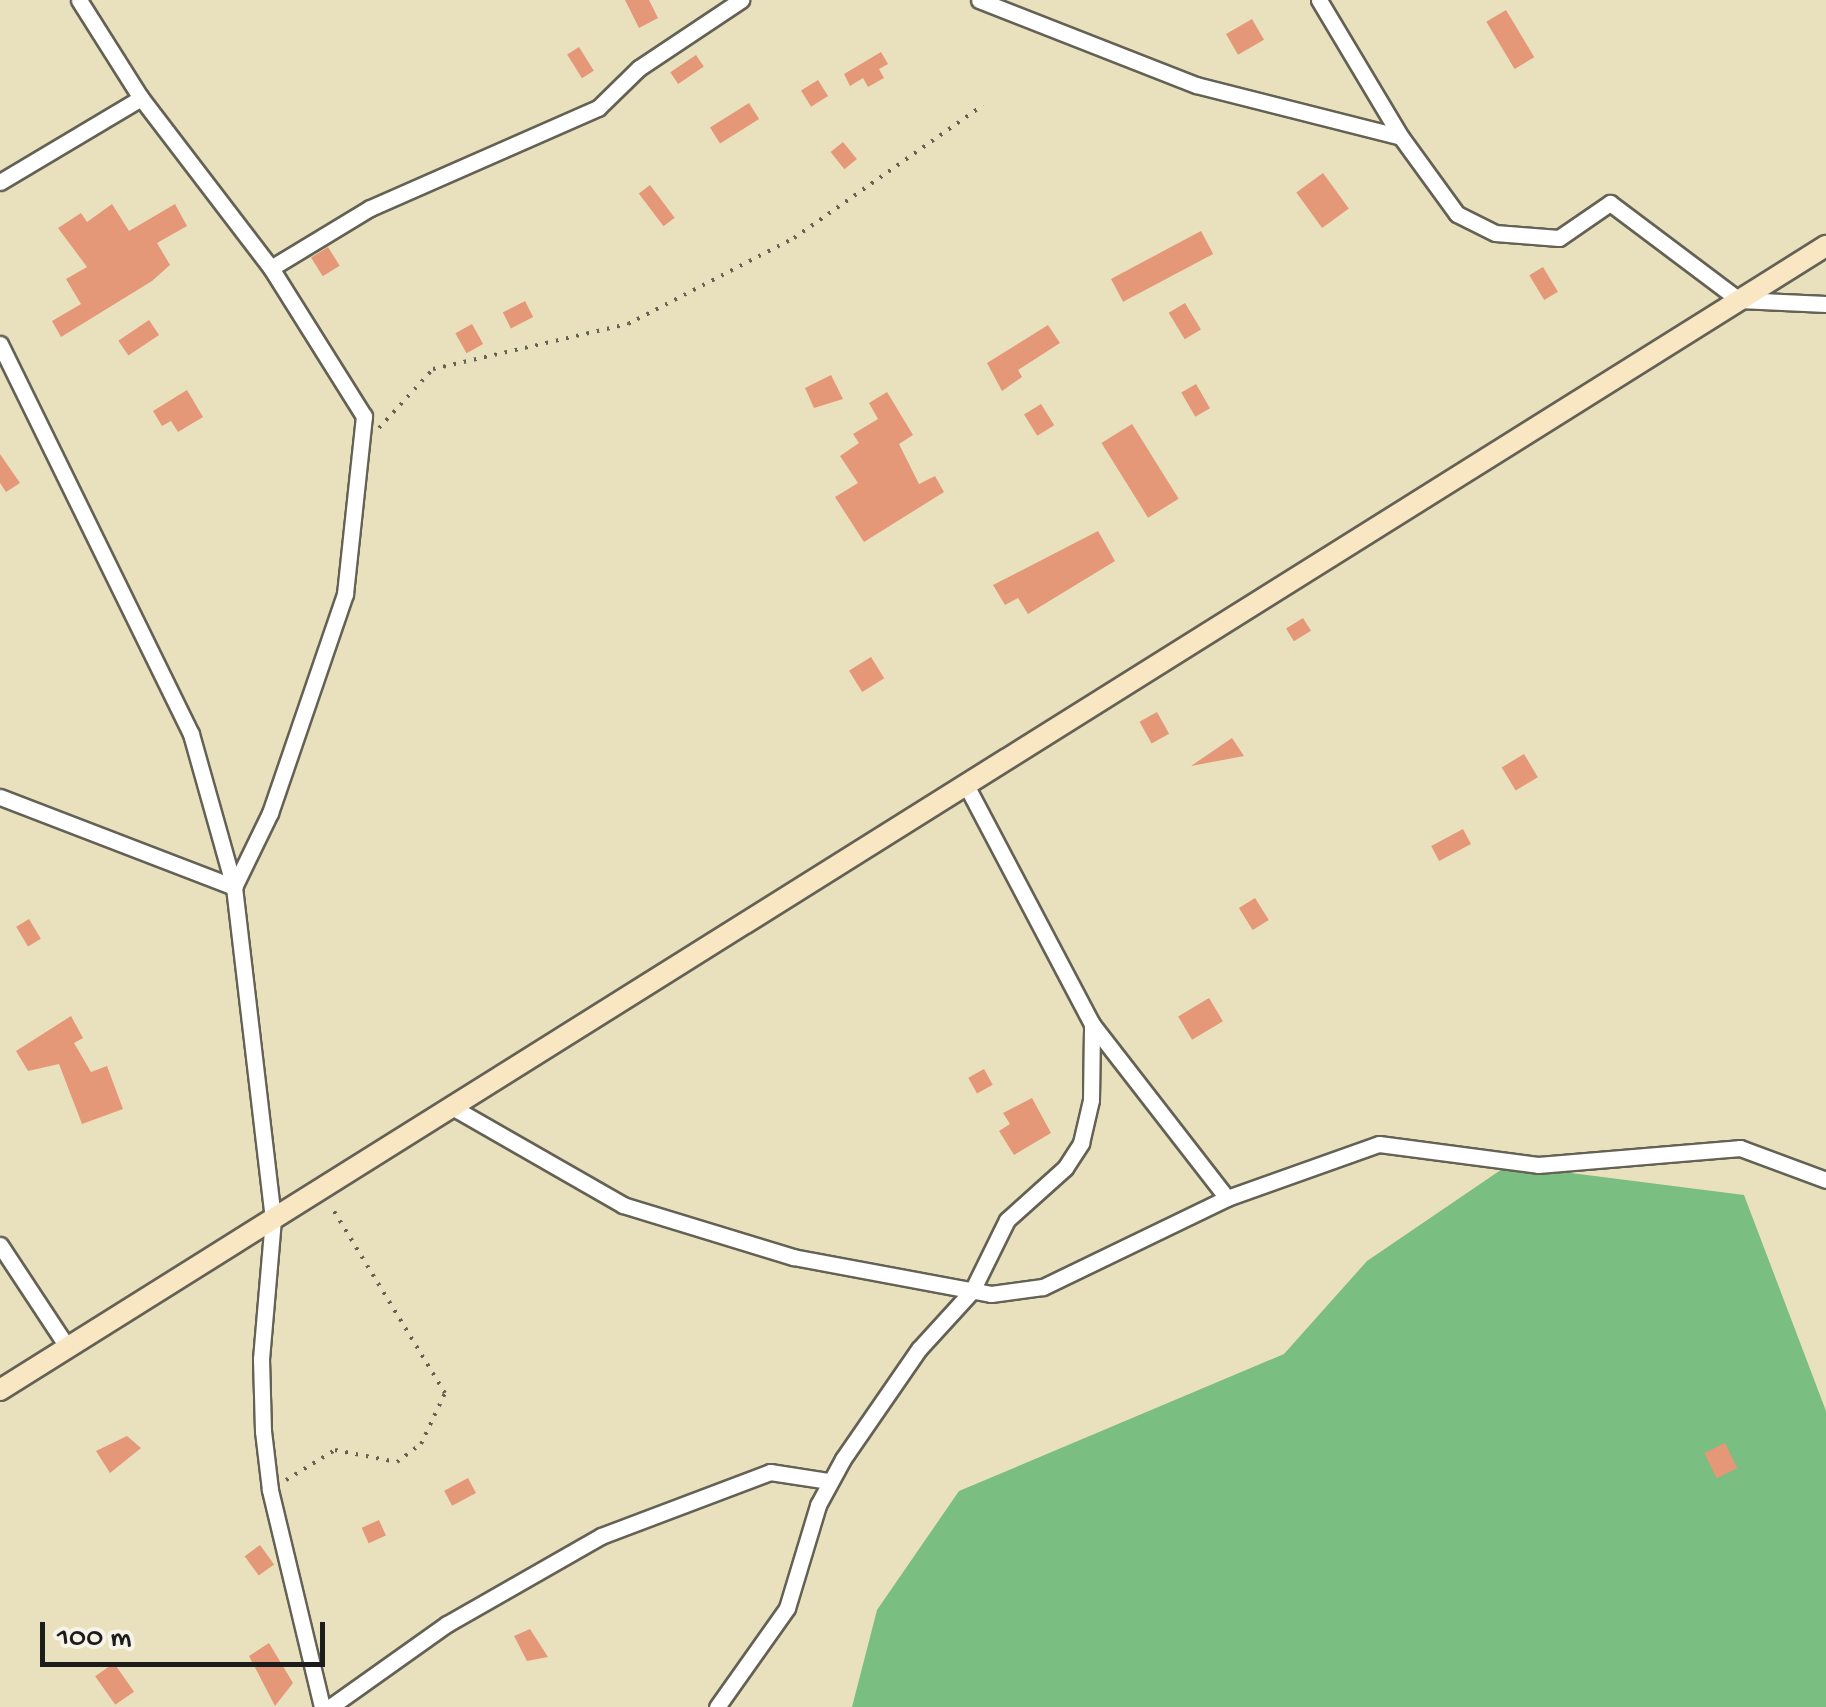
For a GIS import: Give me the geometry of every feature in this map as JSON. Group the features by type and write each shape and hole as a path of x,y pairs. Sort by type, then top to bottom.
{"street":[{"path":"80,0 141,98 270,268 364,416 366,443 346,594 270,813 234,887"},
{"path":"270,268 370,208 598,108 639,68 742,0"},
{"path":"979,0 1196,85 1401,137"},
{"path":"1320,0 1437,191 1470,220 1496,233 1559,238 1610,203 1740,300 1826,304"},
{"path":"0,182 141,98"},
{"path":"0,1390 1826,246"},
{"path":"0,344 192,734 234,887 273,1219 261,1358 270,1490 326,1707 447,1624 601,1536 770,1472 829,1482"},
{"path":"966,785 1092,1024 1227,1198"},
{"path":"0,796 234,887"},
{"path":"716,1707 787,1608 829,1482 919,1349 972,1291 1008,1220 1065,1168 1081,1143 1091,1100 1092,1024"},
{"path":"452,1106 623,1205 793,1257 972,1291 1010,1294 1043,1287 1227,1198 1379,1144 1552,1165 1740,1148 1826,1180"},
{"path":"0,1244 68,1348"}],"path":[{"path":"366,443 432,370 628,324 794,238 983,105"},
{"path":"270,1490 335,1450 397,1462 421,1444 444,1392 320,1190"}],"green space":[{"path":"1508,1165 1744,1195 1826,1411 1826,1707 852,1707 877,1610 959,1491 1284,1354 1367,1261"}],"building":[{"path":"625,0 649,0 658,18 639,28"},
{"path":"1506,10 1534,57 1515,69 1486,22"},
{"path":"1252,19 1264,40 1238,55 1226,34"},
{"path":"579,47 594,71 582,78 567,54"},
{"path":"881,52 888,64 879,69 884,78 868,87 863,78 850,86 844,74"},
{"path":"696,55 704,67 678,84 670,72"},
{"path":"818,80 828,96 811,107 801,91"},
{"path":"749,103 759,119 720,143 710,127"},
{"path":"843,142 857,159 844,169 831,152"},
{"path":"1323,173 1349,209 1322,228 1296,192"},
{"path":"650,185 675,218 663,226 639,193"},
{"path":"112,204 129,231 175,204 187,226 157,243 170,265 152,281 61,337 52,321 81,304 66,279 87,267 58,228 81,213 87,222"},
{"path":"1201,231 1213,254 1123,302 1111,279"},
{"path":"328,247 340,266 323,276 311,258"},
{"path":"1543,267 1558,292 1544,300 1529,275"},
{"path":"525,301 533,317 511,328 503,312"},
{"path":"1185,303 1201,330 1185,339 1169,313"},
{"path":"149,320 159,335 128,356 118,341"},
{"path":"472,324 483,344 467,353 455,333"},
{"path":"1048,325 1060,343 1018,370 1022,377 1002,391 987,363"},
{"path":"831,375 843,399 814,408 805,388"},
{"path":"1196,384 1210,408 1195,417 1181,392"},
{"path":"187,390 203,417 178,432 171,421 162,426 153,411"},
{"path":"887,392 913,435 899,444 919,484 935,476 944,492 864,542 835,497 858,483 840,456 859,443 853,434 878,419 869,403"},
{"path":"1041,404 1054,425 1037,436 1024,415"},
{"path":"1132,424 1179,499 1148,518 1101,443"},
{"path":"0,454 20,483 6,492 0,483"},
{"path":"1098,531 1115,561 1028,614 1018,598 1005,605 993,585"},
{"path":"1303,618 1311,631 1294,641 1286,629"},
{"path":"871,657 884,678 862,692 849,671"},
{"path":"1157,712 1169,734 1152,744 1140,722"},
{"path":"1232,738 1244,756 1191,766"},
{"path":"1524,754 1538,777 1516,791 1502,767"},
{"path":"1463,829 1471,844 1439,861 1431,846"},
{"path":"1255,898 1269,920 1253,930 1239,908"},
{"path":"29,919 41,939 28,946 16,927"},
{"path":"1209,998 1223,1021 1192,1040 1178,1017"},
{"path":"71,1016 83,1038 74,1043 91,1072 107,1066 123,1109 82,1124 59,1064 28,1071 16,1051"},
{"path":"984,1069 993,1085 977,1093 968,1078"},
{"path":"1032,1098 1051,1133 1014,1155 999,1131 1010,1124 1003,1113"},
{"path":"127,1436 141,1448 110,1473 96,1451"},
{"path":"1725,1443 1737,1468 1717,1478 1704,1453"},
{"path":"468,1478 476,1493 452,1506 444,1491"},
{"path":"379,1520 386,1536 369,1543 362,1528"},
{"path":"260,1545 274,1564 259,1576 245,1556"},
{"path":"530,1629 548,1657 527,1661 514,1636"},
{"path":"269,1643 293,1683 275,1706 249,1656"},
{"path":"114,1663 134,1692 115,1705 95,1676"}]}
